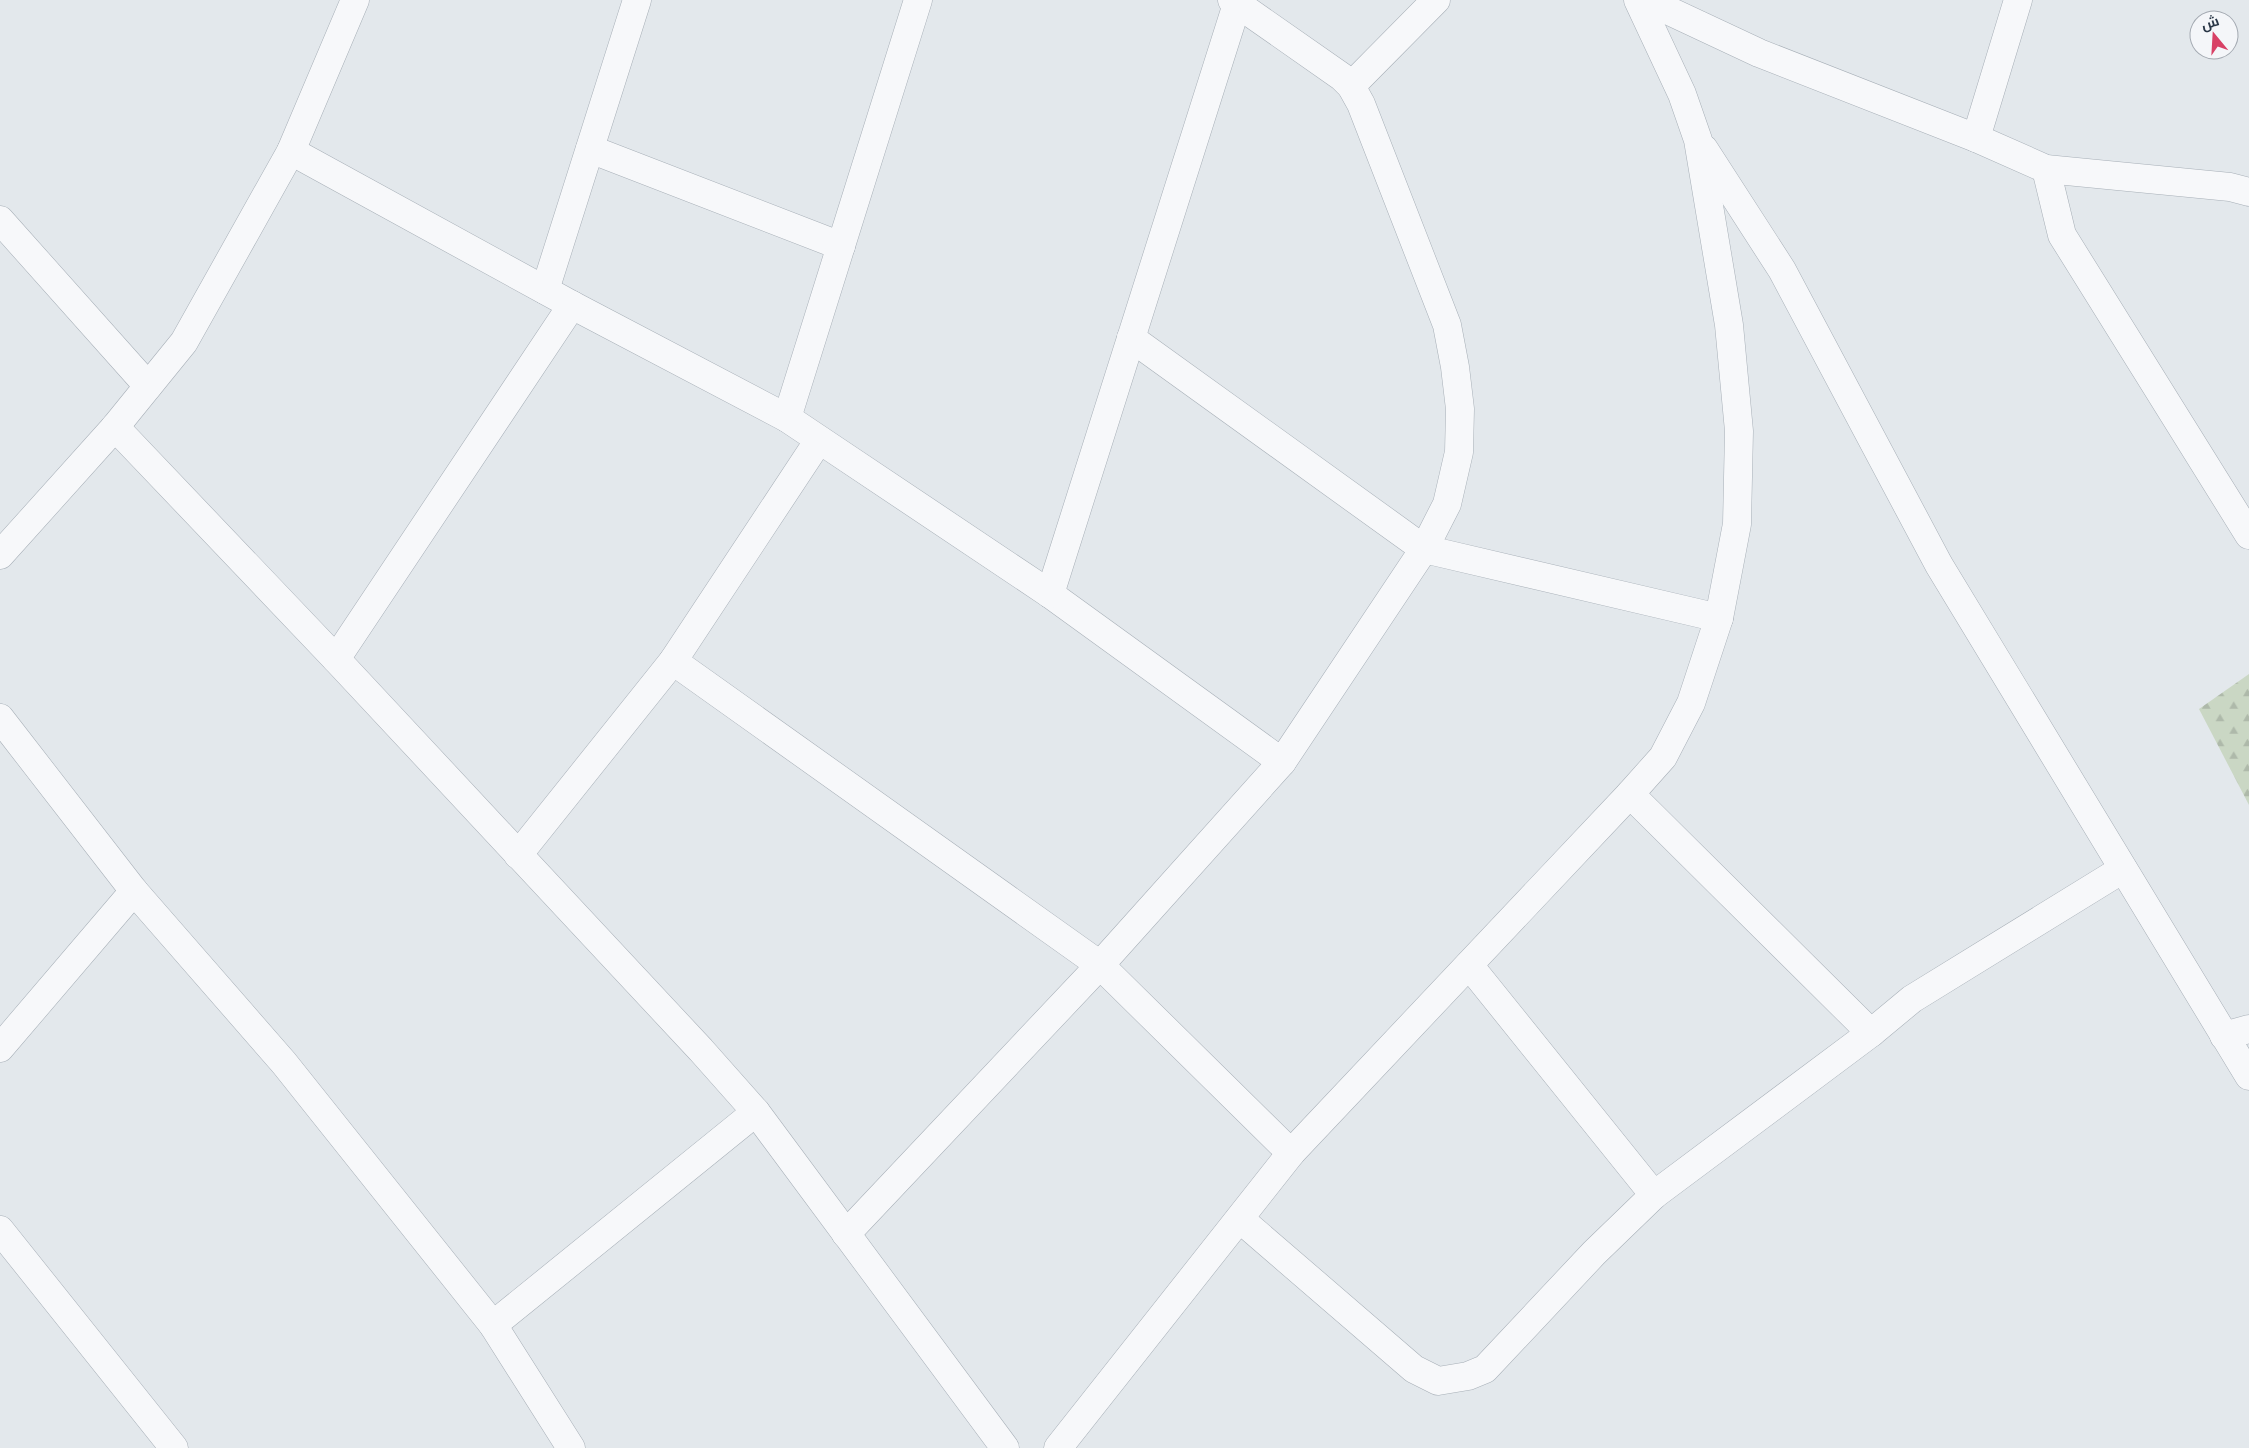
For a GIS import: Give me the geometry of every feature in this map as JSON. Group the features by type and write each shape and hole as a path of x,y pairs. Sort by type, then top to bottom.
{"street":[{"path":"0,555 115,427 184,342 291,151 355,0"},
{"path":"545,290 637,0"},
{"path":"787,418 918,0"},
{"path":"1352,86 1436,0"},
{"path":"1058,1448 1291,1153 1663,757 1691,703 1719,618 1736,524 1739,431 1729,325 1698,140 1682,94 1638,0"},
{"path":"1646,0 1759,53 1976,138 2046,169 2230,187 2249,192"},
{"path":"1976,138 2018,0"},
{"path":"846,1234 1100,965 1282,762 1424,549 1447,504 1459,452 1460,410 1455,367 1447,325 1361,104 1352,86 1342,77 1235,2 1050,594"},
{"path":"1698,140 1782,270 1939,565 2124,869 2237,1032 2249,1076"},
{"path":"590,149 841,246"},
{"path":"291,151 572,305 787,418 1050,594 1282,762"},
{"path":"2046,169 2062,235 2249,535"},
{"path":"0,220 148,386"},
{"path":"336,660 572,305"},
{"path":"1131,338 1424,549 1719,618"},
{"path":"115,427 701,1050 756,1112 1004,1448"},
{"path":"518,855 673,661 819,440"},
{"path":"673,661 1100,965 1291,1153"},
{"path":"0,718 134,891 284,1063 493,1326 571,1448"},
{"path":"1630,794 1871,1033"},
{"path":"1240,1219 1414,1369 1438,1381 1468,1376 1485,1369 1594,1253 1654,1195 1871,1033 1912,999 2124,869"},
{"path":"0,1048 134,891"},
{"path":"1469,965 1654,1195"},
{"path":"493,1326 756,1112"},
{"path":"0,1230 174,1448"}],"green space":[{"path":"2249,674 2249,805 2199,709"}]}
